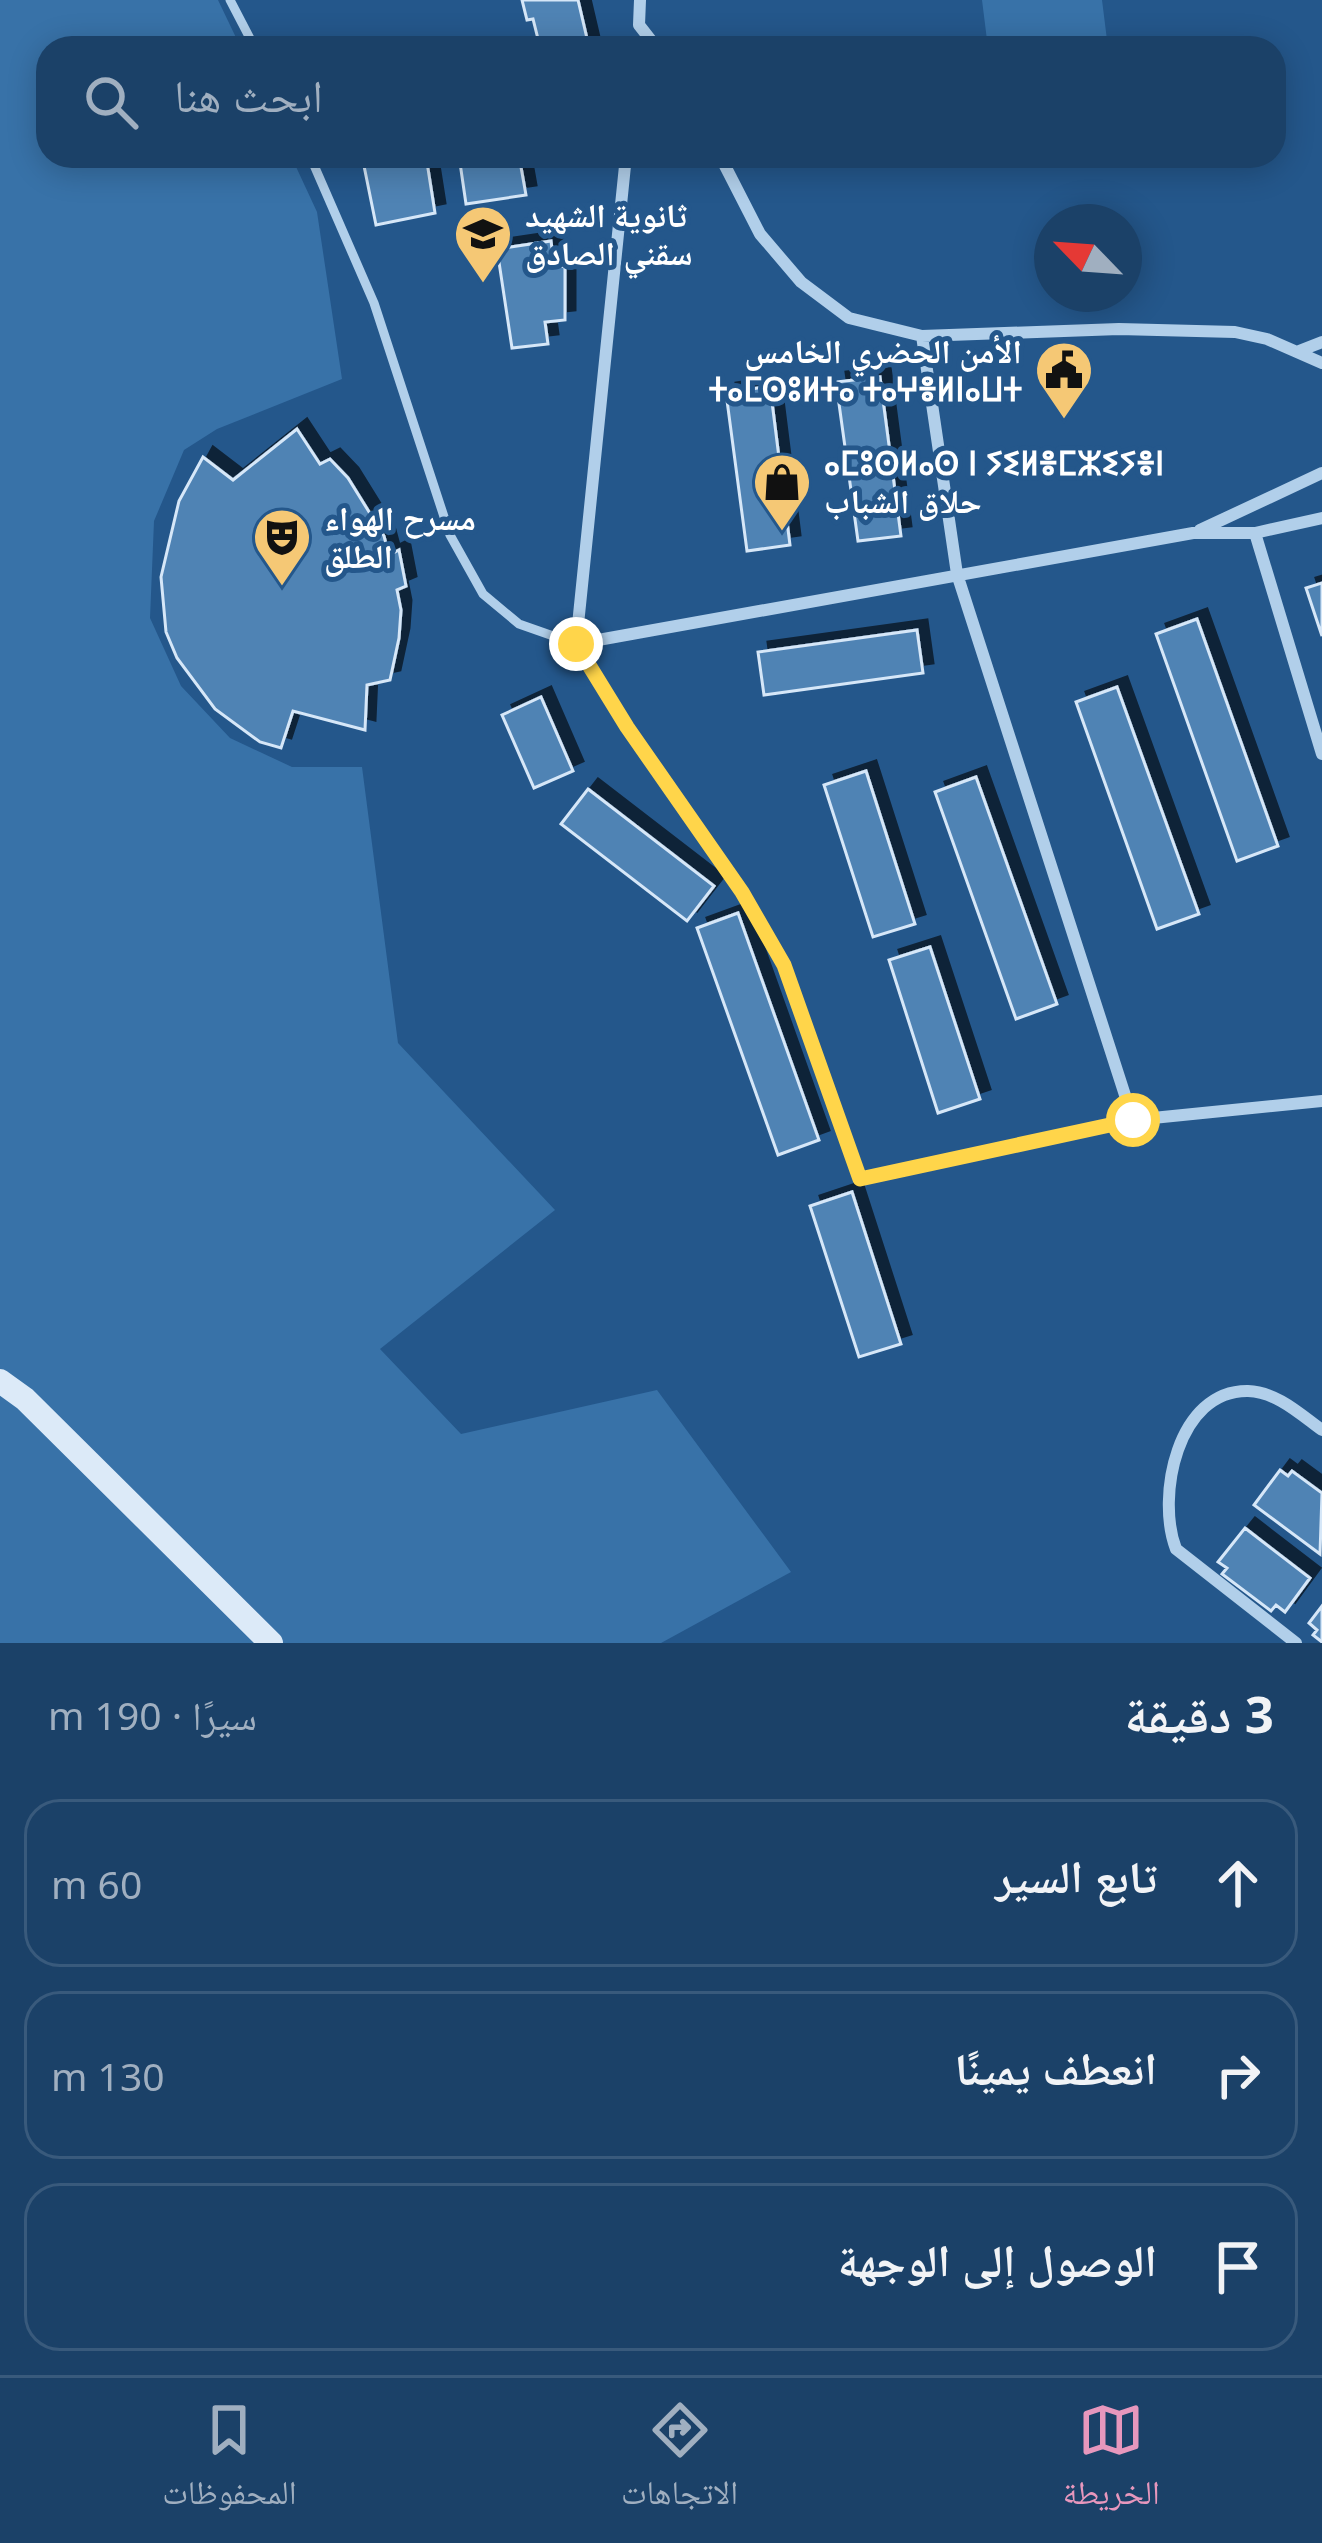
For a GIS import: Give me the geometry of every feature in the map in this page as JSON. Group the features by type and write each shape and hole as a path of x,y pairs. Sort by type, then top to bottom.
{"street":[{"path":"638,36 640,0"},
{"path":"639,25 648,36"},
{"path":"625,168 576,644 627,727 742,892 784,965 860,1179 1133,1120 1322,1101"},
{"path":"726,168 760,234 800,282 849,318 922,336 1119,329 1235,332 1322,363"},
{"path":"922,336 957,574 1133,1120"},
{"path":"1298,351 1322,342"},
{"path":"1193,533 1322,472"},
{"path":"576,644 1193,533 1255,533 1322,518"},
{"path":"1255,533 1322,754"},
{"path":"0,1381 25,1399 271,1643"},
{"path":"1296,1643 1176,1549 1169,1531 1168,1485 1182,1438 1220,1398 1244,1390 1266,1394 1322,1430"}],"lane":[{"path":"230,0 249,36"},
{"path":"315,168 374,304 450,535 483,594 519,624 576,644"}],"shaded area":[{"path":"0,0 218,0 235,36 36,36 36,168 297,168 317,212 342,379 217,429 184,450 154,521 150,618 181,686 230,738 292,767 362,767 398,1043 555,1210 380,1349 461,1434 657,1390 791,1572 661,1643 0,1643"},
{"path":"982,0 1102,0 1106,36 986,36"}],"building":[{"path":"522,0 578,0 586,36 537,36 533,19 527,20"},
{"path":"364,168 428,168 435,213 376,225"},
{"path":"461,168 521,168 526,195 466,204"},
{"path":"551,241 554,264 565,267 565,320 545,322 548,344 512,348 497,249"},
{"path":"880,377 901,536 858,541 836,382"},
{"path":"770,386 790,545 747,551 726,393"},
{"name":"مسرح الهواء الطلق","path":"297,429 320,464 330,459 348,478 384,536 389,555 399,550 406,586 397,590 399,638 390,680 367,685 365,730 293,711 281,748 260,742 215,709 177,658 166,632 161,577 179,501 203,457 233,480"},
{"path":"1322,583 1322,636 1306,588"},
{"path":"1197,619 1278,846 1237,861 1156,634"},
{"path":"917,630 923,673 764,695 758,652"},
{"path":"1117,687 1199,914 1157,929 1076,702"},
{"path":"541,697 573,771 534,788 502,715"},
{"path":"866,771 915,924 873,937 824,785"},
{"path":"976,777 1057,1004 1016,1019 935,792"},
{"path":"588,789 714,886 687,921 561,824"},
{"path":"738,913 819,1140 778,1155 697,928"},
{"path":"930,947 980,1099 938,1113 889,960"},
{"path":"852,1192 901,1344 859,1357 810,1206"},
{"path":"1280,1470 1288,1476 1292,1471 1322,1493 1320,1554 1254,1505"},
{"path":"1245,1528 1310,1578 1285,1612 1276,1605 1271,1611 1222,1574 1227,1568 1218,1562"},
{"path":"1322,1606 1322,1642 1309,1623"}],"place":[{"name":"ثانوية الشهيد سقني الصادق","path":"483,285"},
{"name":"الأمن الحضري الخامس ⵜⴰⵎⵙⵓⵍⵜⴰ ⵜⴰⵖⴻⵍⵏⴰⵡⵜ","path":"1064,421"},
{"name":"ⴰⵎⵓⵙⵍⴰⵙ ⵏ ⵢⵉⵍⴻⵎⵣⵉⵢⴻⵏ حلاق الشباب","path":"782,533"},
{"name":"مسرح الهواء الطلق","path":"282,588"}],"route":[{"path":"576,644 627,727 742,892 784,965 860,1179 1133,1120"}]}
